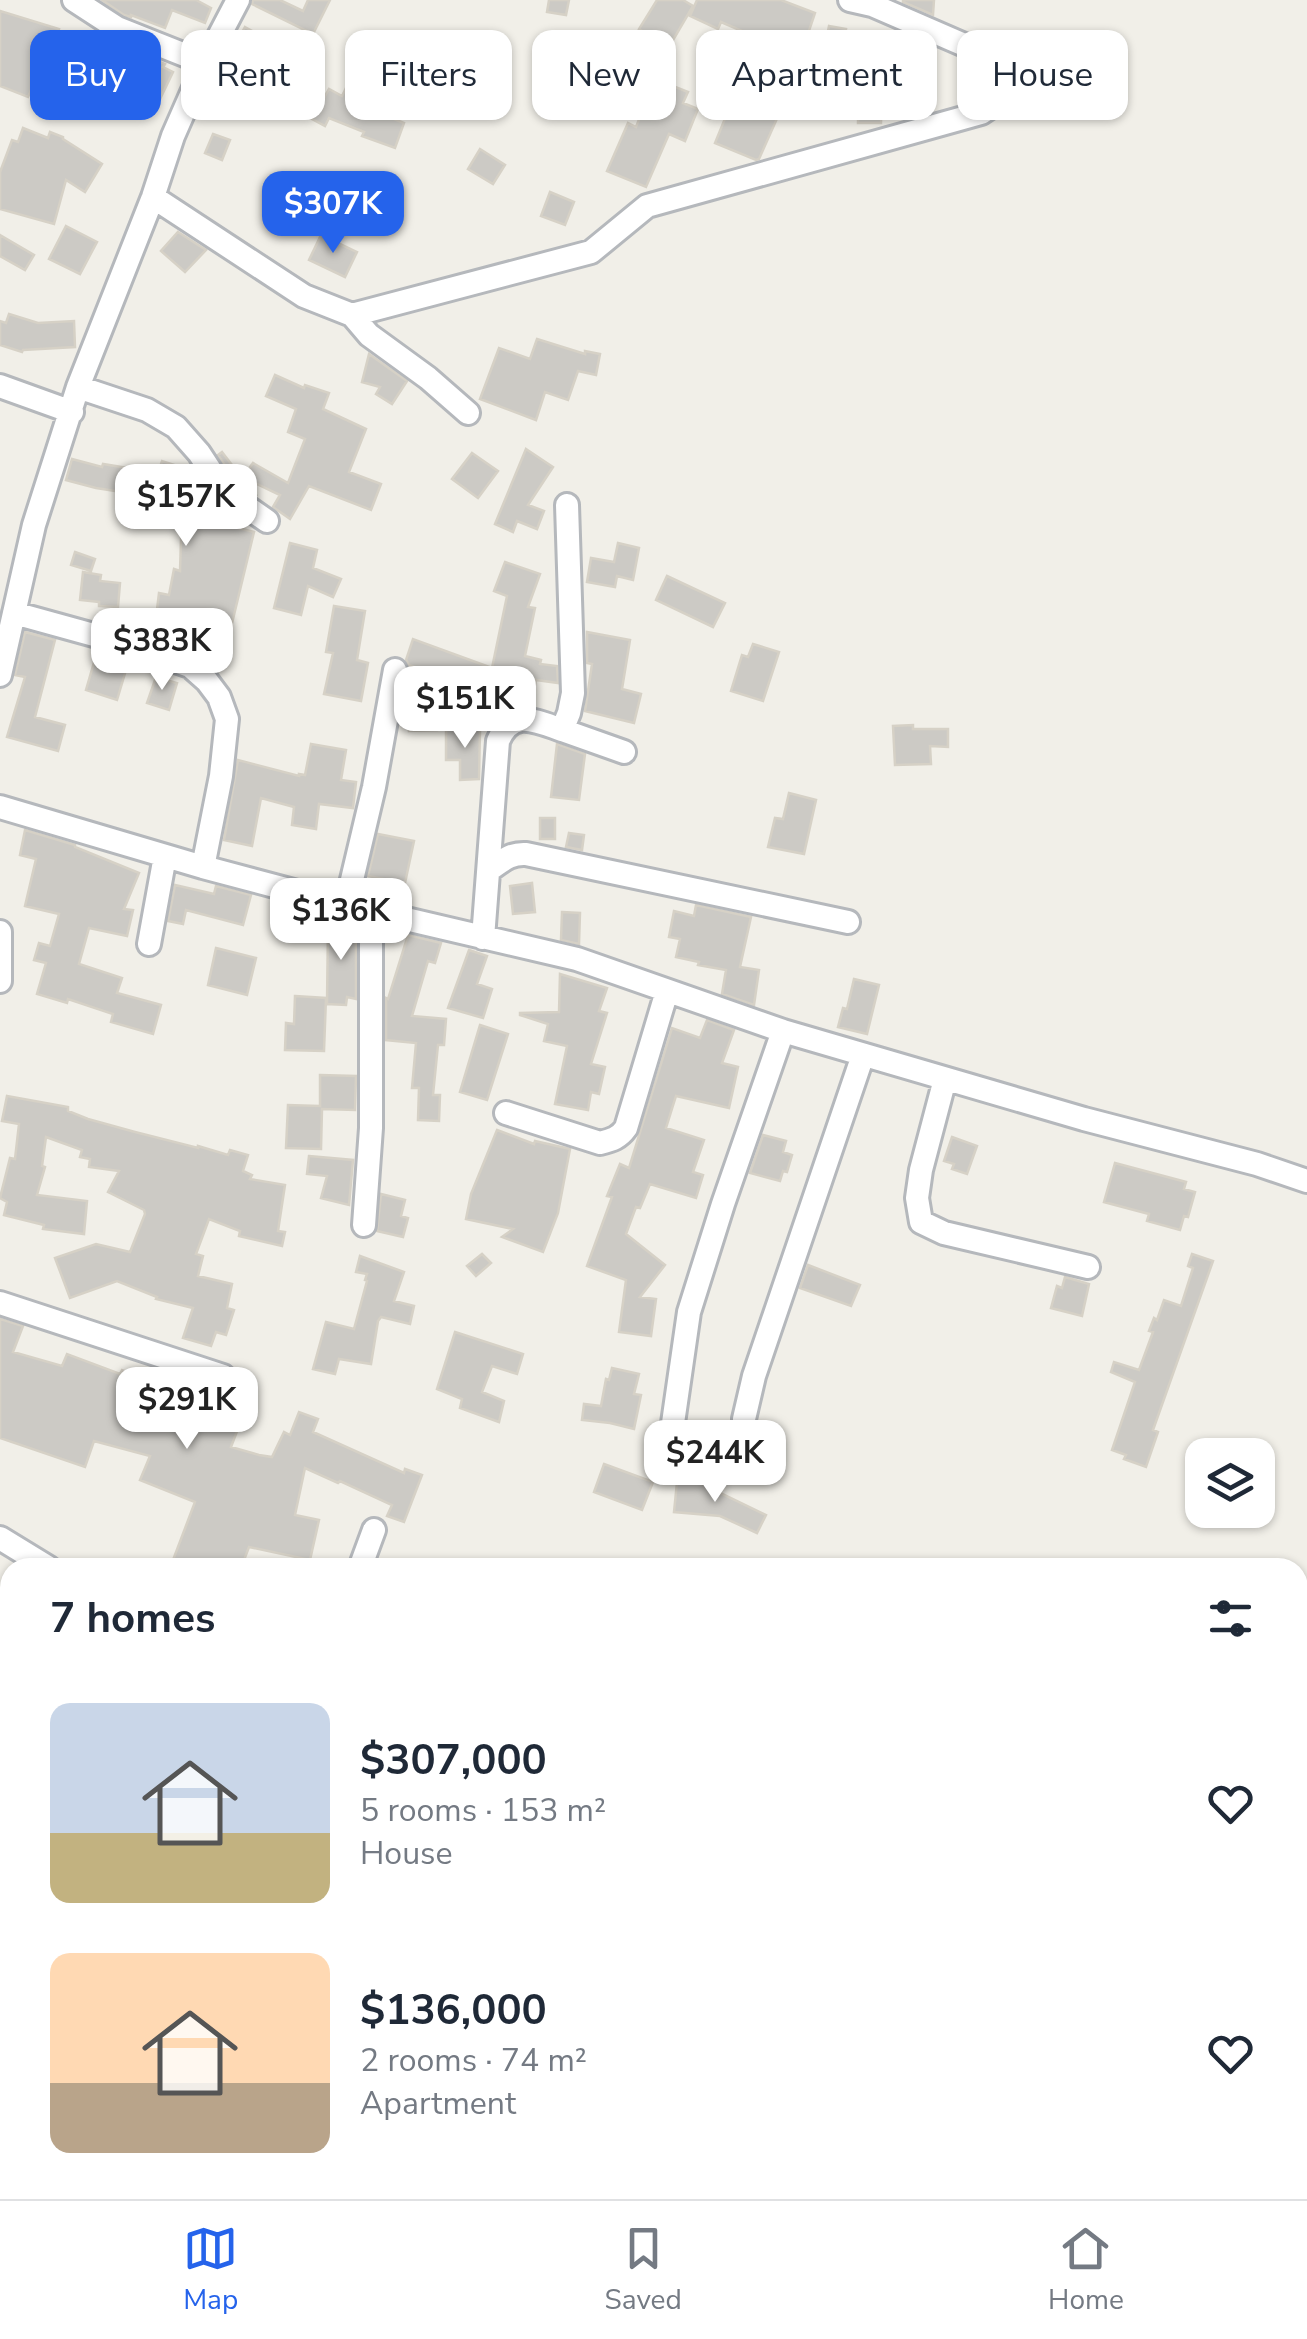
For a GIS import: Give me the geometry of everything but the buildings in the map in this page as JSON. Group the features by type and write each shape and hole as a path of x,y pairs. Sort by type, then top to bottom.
{"street":[{"path":"74,0 117,28 181,53"},
{"path":"222,30 238,0"},
{"path":"352,315 590,252 647,206 981,113 1005,97 1010,80 1004,67 865,2"},
{"path":"0,675 34,525 78,387 181,118"},
{"path":"153,197 304,296 352,315 369,335 468,413"},
{"path":"0,386 72,412"},
{"path":"78,387 146,410 176,427 200,453 224,491 266,521"},
{"path":"562,730 573,693 567,505"},
{"path":"14,613 190,666 219,697 227,719 221,776 203,867"},
{"path":"346,905 374,787 395,670"},
{"path":"483,938 495,754 503,729 513,722 530,719 624,752"},
{"path":"0,808 346,905 577,959 783,1031 1307,1180"},
{"path":"489,870 508,856 526,854 848,922"},
{"path":"148,944 165,856"},
{"path":"364,1225 371,1128 371,911"},
{"path":"0,932 0,981"},
{"path":"506,1113 600,1143 622,1134 667,991"},
{"path":"671,1437 689,1312 783,1031"},
{"path":"742,1465 744,1419 754,1376 864,1055"},
{"path":"945,1079 921,1170 917,1198 921,1222 944,1233 1088,1267"},
{"path":"0,1303 223,1376"},
{"path":"364,1558 374,1530"},
{"path":"0,1538 33,1558"}]}
